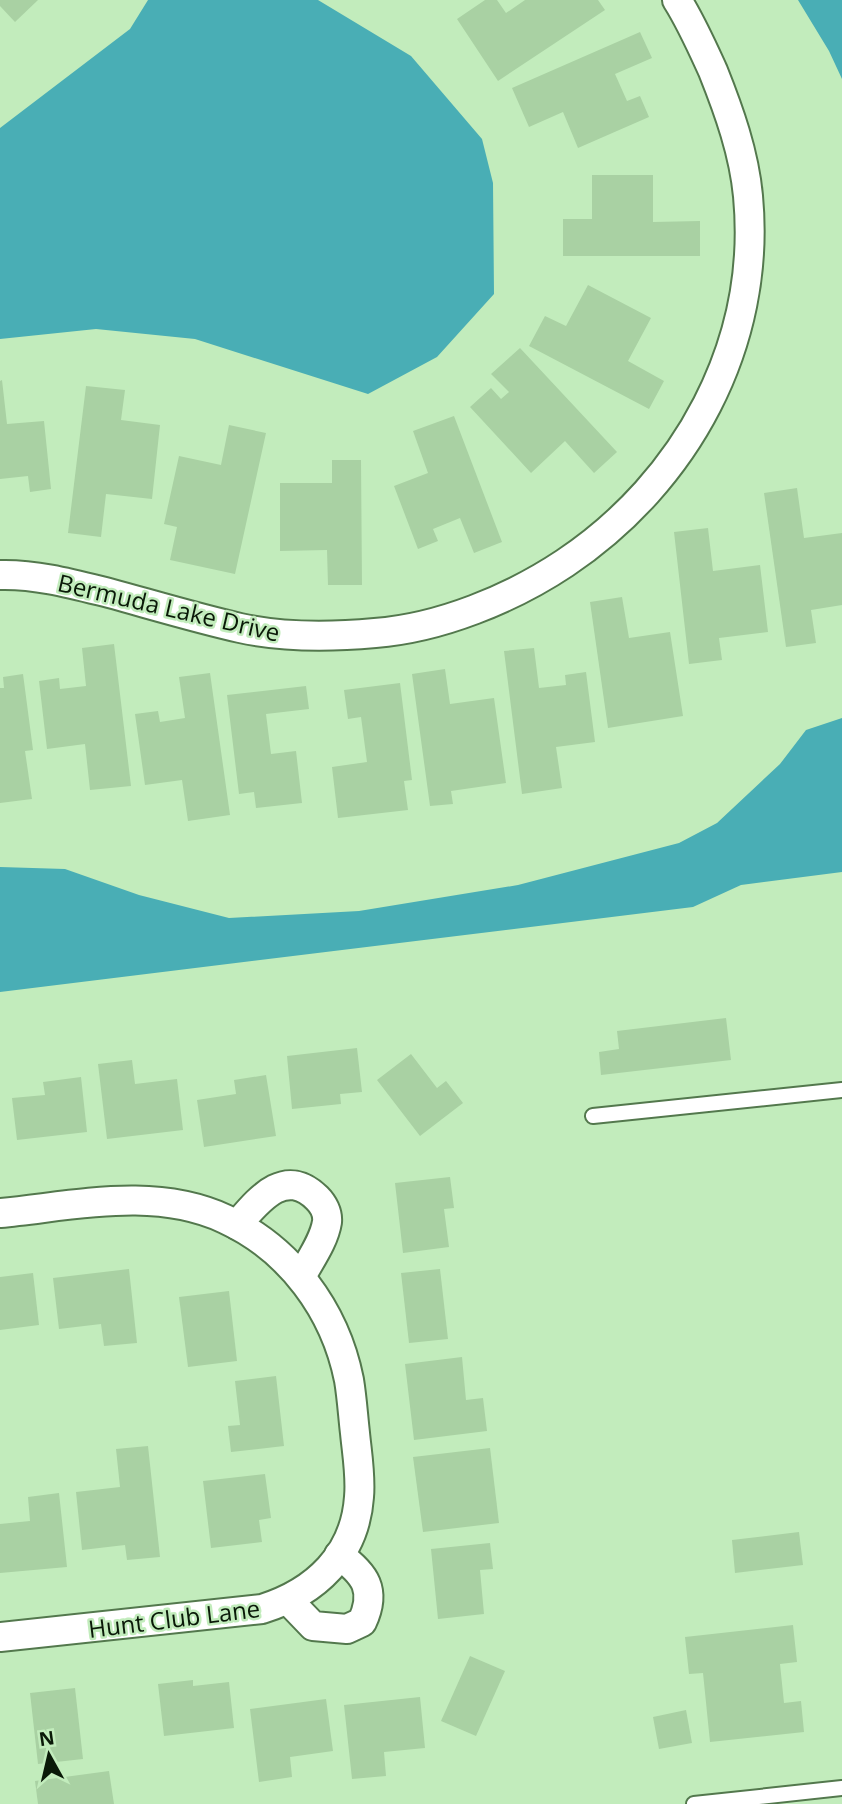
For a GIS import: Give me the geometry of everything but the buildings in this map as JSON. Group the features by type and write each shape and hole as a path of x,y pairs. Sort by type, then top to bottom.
{"street":[{"name":"Bermuda Lake Drive","path":"0,575 58,580 243,628 321,636 379,633 450,618 487,605 540,579 589,547 634,508 672,463 696,428 719,384 735,339 745,292 750,243 748,195 739,147 722,93 704,50 677,0"},
{"path":"237,1225 260,1198 276,1187 293,1185 310,1191 322,1203 328,1219 324,1235 301,1277"},
{"name":"Hunt Club Lane","path":"0,1213 135,1200 181,1205 203,1210 237,1225 268,1245 301,1277 321,1305 337,1336 349,1381 359,1496 350,1536 332,1567 318,1581 288,1600 262,1609 0,1637"},
{"path":"288,1600 313,1626 347,1629 362,1622 369,1607 368,1585 357,1568 339,1555"}],"lane":[{"path":"593,1116 842,1090"},
{"path":"694,1804 842,1788"}],"water":[{"path":"148,0 318,0 411,56 482,139 493,183 494,294 437,357 368,394 195,339 96,329 0,339 0,128 130,29"},
{"path":"798,0 842,0 842,79 829,51"},
{"path":"842,718 842,872 741,885 693,907 0,992 0,867 65,869 139,895 229,918 359,911 518,885 679,843 717,823 780,764 806,730"}]}
